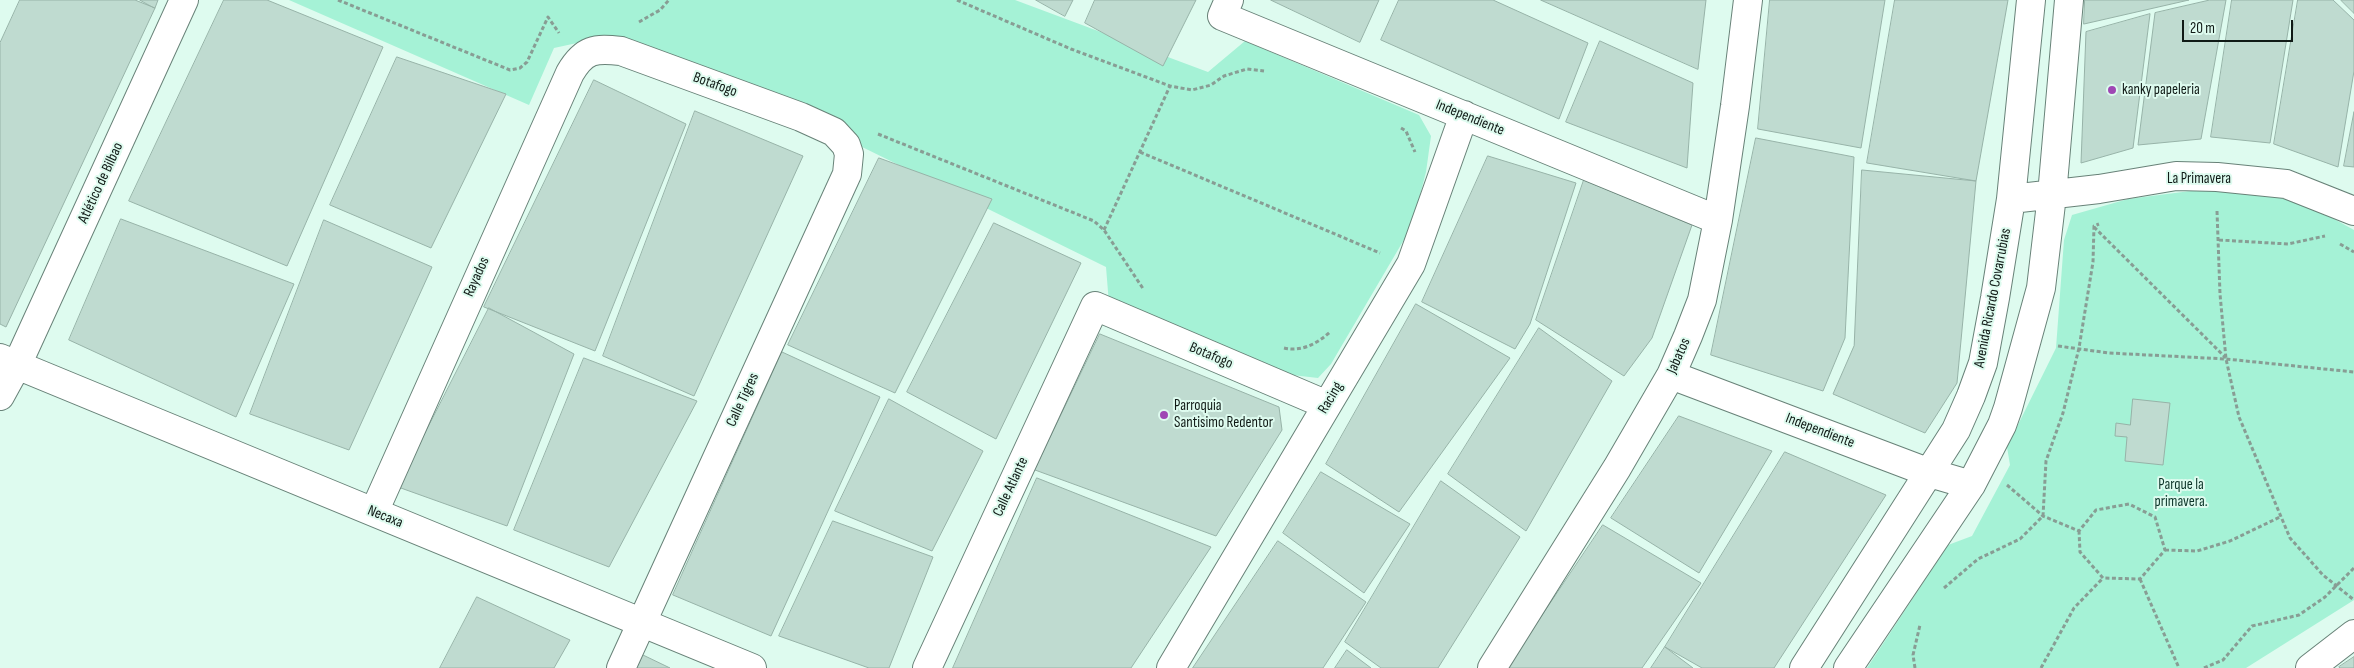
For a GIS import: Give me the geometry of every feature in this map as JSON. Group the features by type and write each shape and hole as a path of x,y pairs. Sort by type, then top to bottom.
{"street":[{"name":"Atlético de Bilbao","path":"0,396 9,362 184,0"},
{"name":"Jabatos","path":"1492,668 1617,468 1671,375 1702,300 1718,220 1748,0"},
{"name":"Avenida Ricardo Covarrubias","path":"1804,668 1956,430 1982,364 2011,199 2031,0"},
{"path":"1848,668 1977,474 2008,408 2041,288 2052,195 2069,0"},
{"name":"Independiente","path":"1225,8 1464,115 1718,220"},
{"name":"Botafogo","path":"585,55 621,51 801,117 834,132"},
{"name":"Rayados","path":"374,512 469,294 570,73 585,55"},
{"name":"Racing","path":"1171,668 1411,264 1464,115"},
{"name":"Calle Tigres","path":"620,668 847,174 849,154 846,145 834,132"},
{"name":"La Primavera","path":"2011,199 2099,189 2176,176 2218,177 2286,184 2354,211"},
{"name":"Botafogo","path":"1095,306 1327,405"},
{"name":"Calle Atlante","path":"926,668 1095,306"},
{"name":"Necaxa","path":"9,362 752,668"},
{"name":"Independiente","path":"1671,375 1930,473 1977,474"},
{"path":"2310,668 2354,634"}],"path":[{"path":"338,0 510,70 520,68 527,62 548,17 585,55"},
{"path":"957,0 1071,49 1170,86 1192,90 1211,85 1224,76 1247,69 1272,72"},
{"path":"1104,230 1170,86"},
{"path":"1394,124 1406,131 1416,154"},
{"path":"872,131 1082,214 1104,230 1131,274 1143,289 1152,294"},
{"path":"1140,152 1411,264"},
{"path":"2218,177 2220,294 2226,359 2239,418 2290,538 2336,586 2354,601"},
{"path":"1938,593 1978,559 2020,539 2043,516 2046,461 2063,413 2079,348 2093,262 2094,226 2099,189"},
{"path":"2094,226 2101,224"},
{"path":"2094,226 2226,359"},
{"path":"2219,240 2288,244 2327,236 2319,231"},
{"path":"2334,240 2354,252"},
{"path":"1375,261 1383,243"},
{"path":"1277,345 1301,349 1314,345 1332,330"},
{"path":"2026,344 2079,348 2109,353 2226,359 2354,372"},
{"path":"1977,474 2043,516 2079,530"},
{"path":"2103,578 2080,552 2079,530 2096,510 2129,504 2155,517 2165,550"},
{"path":"2165,550 2197,551 2230,541 2280,517"},
{"path":"2040,668 2074,608 2103,578 2140,578 2165,550"},
{"path":"2204,668 2223,660 2252,626 2299,615 2325,597 2354,568"},
{"path":"2140,578 2179,668"},
{"path":"1915,668 1913,655 1918,629 1922,622"}],"green space":[{"path":"289,0 1015,0 1208,72 1245,41 1419,115 1431,136 1426,172 1412,226 1331,364 1318,378 1292,375 1109,304 1106,267 854,143 600,38 554,48 529,105"},
{"name":"Parque la primavera.","path":"2214,188 2289,194 2354,230 2354,600 2246,668 1867,668 1948,545 1972,536 2010,465 2007,447 2056,348 2064,240 2072,215 2128,199"}],"building":[{"path":"20,0 135,0 155,8 6,327 0,324 0,43"},
{"path":"140,0 158,0 155,8"},
{"path":"224,0 267,0 383,47 287,266 129,201"},
{"path":"1036,0 1073,0 1065,16"},
{"path":"1095,0 1196,0 1163,66 1085,23"},
{"path":"1271,0 1379,0 1360,42"},
{"path":"1399,0 1493,0 1588,43 1559,119 1381,40"},
{"path":"1541,0 1706,0 1698,69"},
{"path":"1770,0 1885,0 1861,148 1758,129"},
{"path":"1895,0 2008,0 1976,181 1867,163"},
{"path":"2085,0 2189,0 2084,24"},
{"path":"2210,0 2226,0 2201,139 2138,145 2155,13"},
{"path":"2232,0 2293,0 2270,143 2211,137"},
{"path":"2298,0 2333,0 2354,20 2354,71 2338,167 2274,144"},
{"path":"2341,0 2354,0 2354,13"},
{"name":"kanky papeleria","path":"2150,14 2133,148 2081,163 2086,32"},
{"path":"1600,41 1693,83 1687,168 1566,122"},
{"path":"397,57 506,94 431,248 330,205"},
{"path":"594,80 686,124 595,351 484,307"},
{"path":"695,111 803,156 694,396 603,356"},
{"path":"2354,112 2354,167 2344,166"},
{"path":"1756,138 1854,157 1845,338 1823,391 1711,355"},
{"path":"1488,156 1576,183 1530,324 1515,349 1422,302"},
{"path":"879,158 992,199 895,393 788,345"},
{"path":"1862,170 1976,181 1957,383 1925,433 1833,394 1854,346"},
{"path":"1584,180 1692,225 1652,338 1624,376 1536,320"},
{"path":"121,219 294,284 236,417 69,340"},
{"path":"324,220 432,267 349,450 250,414"},
{"path":"994,223 1081,263 996,439 907,392"},
{"path":"1416,304 1510,358 1399,512 1326,464"},
{"path":"489,308 574,354 507,526 398,487"},
{"path":"1539,328 1612,381 1526,531 1448,474"},
{"path":"1100,334 1279,407 1282,430 1216,536 1035,470"},
{"path":"782,352 880,397 771,636 673,595"},
{"path":"584,358 697,401 609,567 514,530"},
{"path":"889,399 983,451 932,551 835,511"},
{"path":"2133,399 2170,403 2163,465 2125,461 2127,437 2115,436 2116,423 2130,425"},
{"path":"1679,416 1772,451 1699,573 1611,518"},
{"path":"1785,452 1886,495 1774,668 1702,668 1665,647"},
{"path":"1321,472 1410,524 1364,593 1283,533"},
{"path":"1037,478 1211,547 1131,668 953,668"},
{"path":"1441,481 1520,537 1438,668 1381,668 1345,642"},
{"path":"833,521 933,557 889,668 869,668 779,636"},
{"path":"1603,525 1701,583 1642,668 1507,668"},
{"path":"1278,541 1366,602 1323,668 1193,668"},
{"path":"477,597 570,640 554,668 440,668"},
{"path":"1665,647 1693,668 1651,668"},
{"path":"1347,650 1371,668 1335,668"},
{"path":"643,655 670,668 637,668"},
{"path":"2354,657 2354,668 2339,667"}],"place":[{"name":"kanky papeleria","path":"2112,90"},
{"name":"Parroquia Santisimo Redentor","path":"1164,415"}]}
